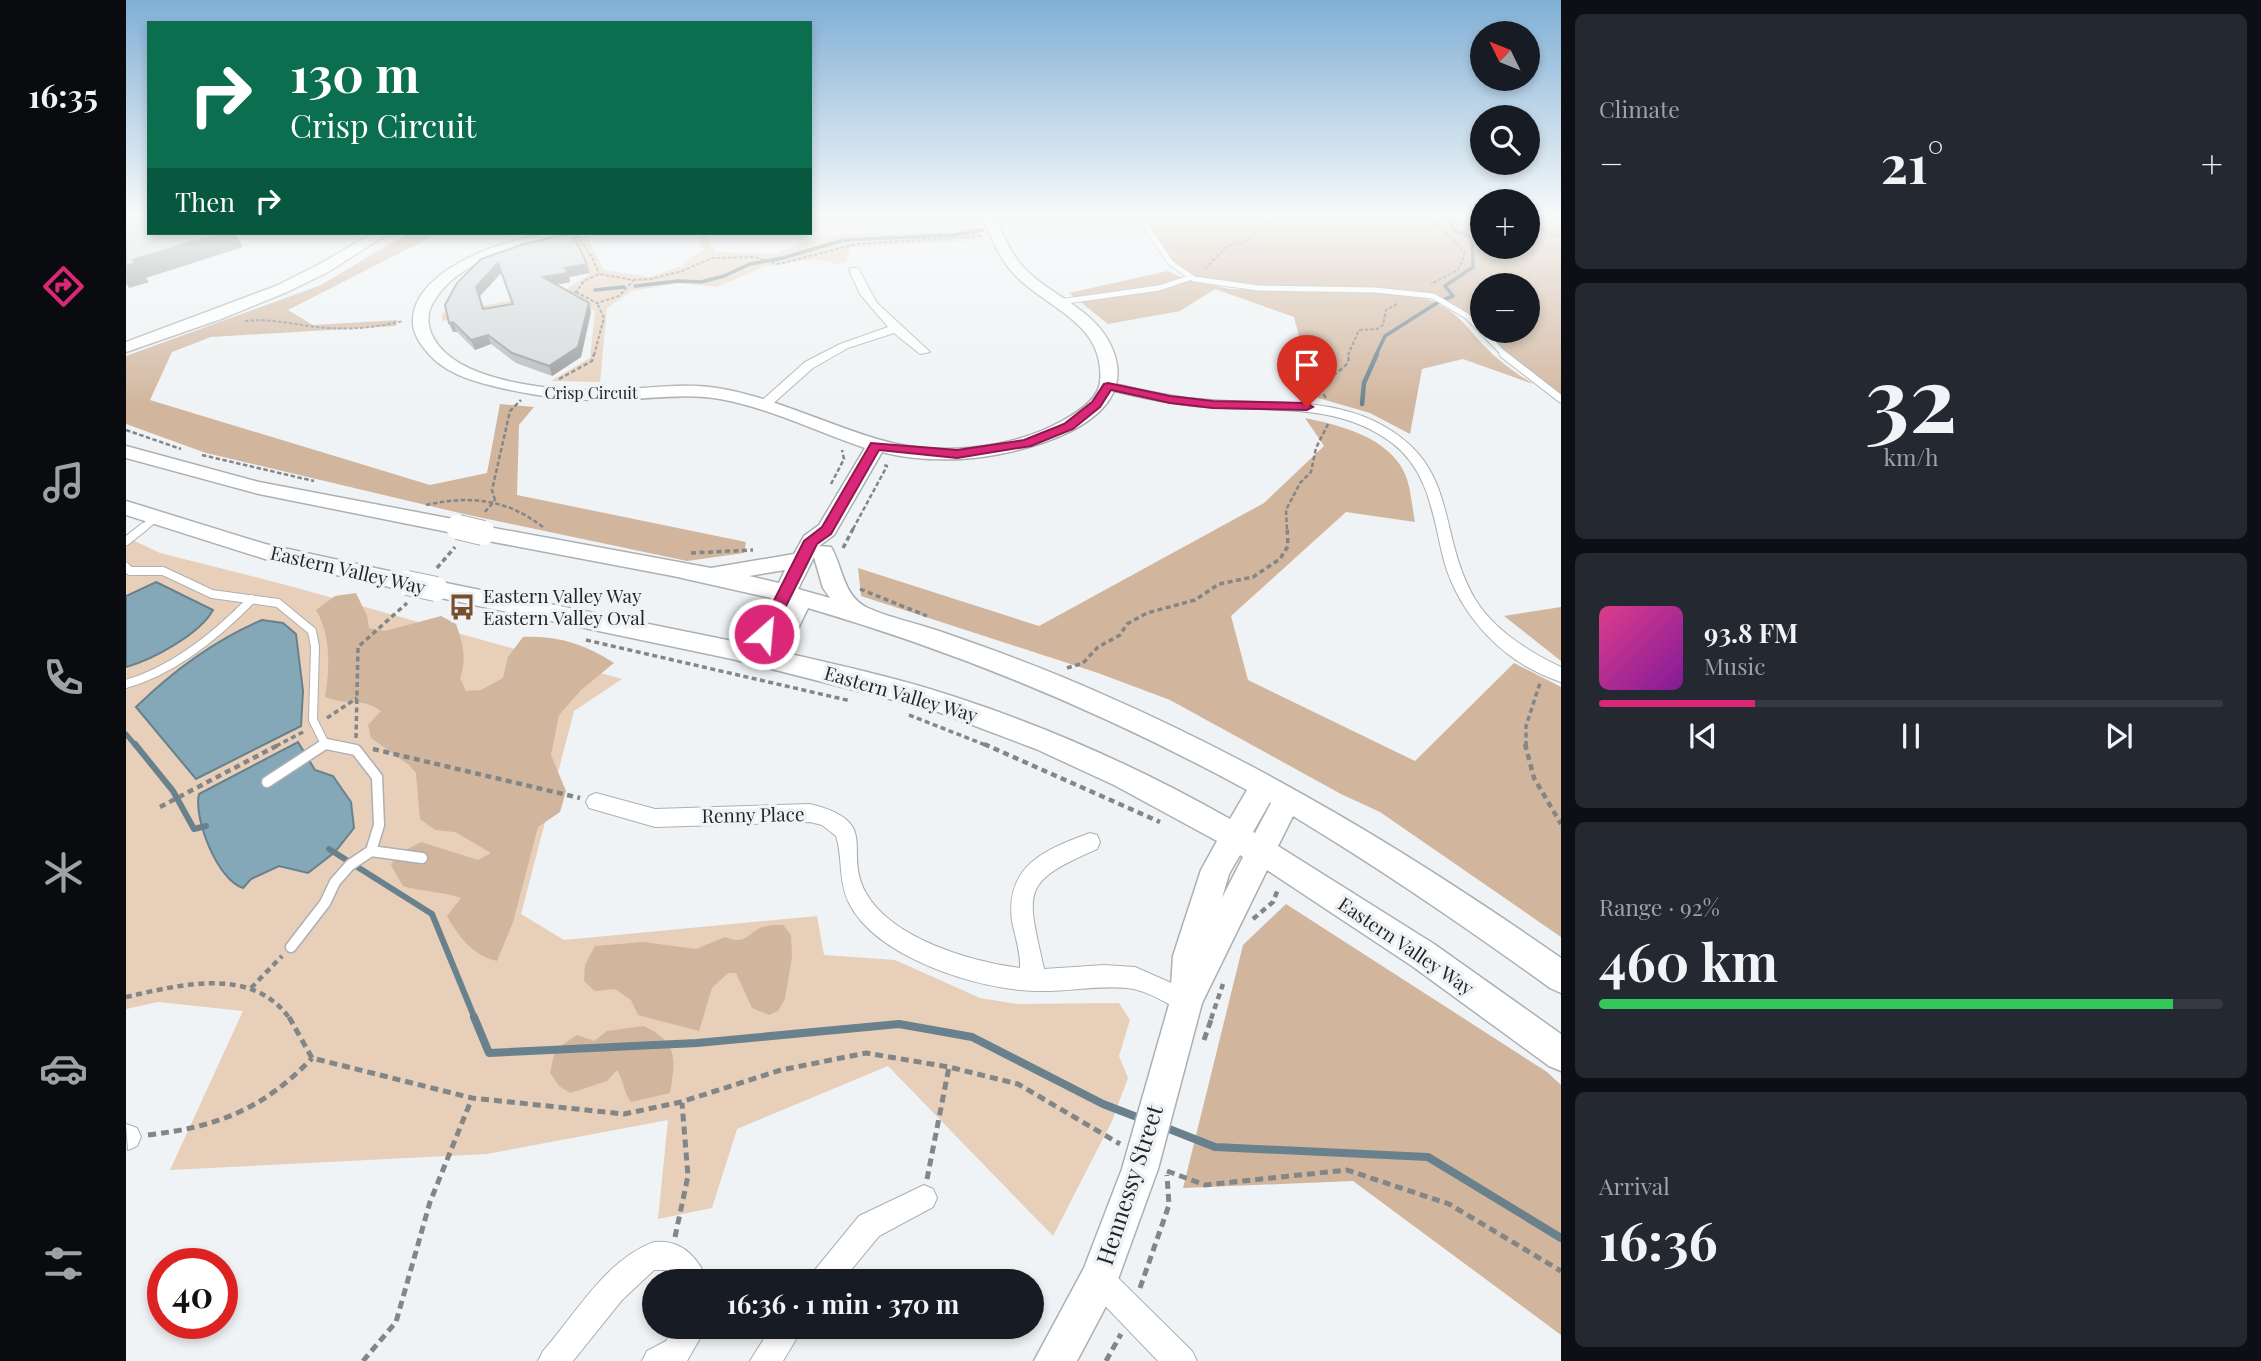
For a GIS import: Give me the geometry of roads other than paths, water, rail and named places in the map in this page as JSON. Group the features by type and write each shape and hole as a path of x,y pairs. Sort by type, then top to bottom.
{"street":[{"path":"126,339 286,280"},
{"path":"126,347 233,309 304,280"},
{"name":"Crisp Circuit","path":"447,280 426,301 419,318 422,335 438,354 454,366 476,376 535,392 580,395 665,391 718,393 764,405 876,446 957,454 1027,443 1069,426 1096,404 1108,386"},
{"path":"857,280 894,329 925,352"},
{"path":"1031,280 1094,329 1108,357 1108,386 1170,399 1213,404 1292,405 1334,411 1369,424 1388,435 1420,461 1430,477 1462,589 1472,607 1507,642 1561,675"},
{"path":"764,405 809,365 844,345 894,329"},
{"path":"763,656 817,548 876,446"},
{"path":"126,452 259,488 707,576 793,596 858,614 966,650 1045,680 1142,722 1277,792 1442,894 1561,977"},
{"name":"Eastern Valley Way","path":"126,508 408,593 435,580 763,656 920,696 982,716 1070,753 1261,853 1417,951 1561,1054"},
{"path":"707,576 817,548"},
{"path":"817,548 834,588 858,614"},
{"name":"Hennessy Street","path":"1186,1001 1189,956 1216,870 1233,837 1277,792"},
{"name":"Hennessy Street","path":"1055,1361 1099,1279 1156,1160 1158,1100 1186,1001 1261,853 1277,792"},
{"name":"Renny Place","path":"596,802 655,818 810,813 825,815 839,824 845,832 849,842 853,888 861,904 874,919 910,944 951,963 993,975 1035,980 1127,977 1147,982 1186,1001"},
{"path":"1035,980 1022,906 1024,887 1047,863 1090,842"},
{"path":"834,1269 869,1226 924,1198"},
{"path":"553,1361 636,1266 654,1256 671,1257 688,1269"},
{"path":"1099,1279 1182,1361"},
{"path":"657,1361 676,1351 684,1339"},
{"path":"765,1361 781,1339"}],"lane":[{"path":"1059,302 1159,288 1184,280"},
{"path":"1200,280 1245,286 1426,295 1459,310 1517,366 1561,399"},
{"path":"126,541 155,518"},
{"path":"126,567 130,571 163,571 212,594 278,603 312,631 315,647 313,720 325,744"},
{"path":"126,579 139,570"},
{"path":"126,684 139,682 159,671 233,620 253,599"},
{"path":"267,782 325,744 356,750 377,777 379,825 371,851 350,865 335,882 325,903 291,947"},
{"path":"371,851 422,858"}],"water":[{"path":"156,582 213,610 187,637 149,659 126,667 126,596"},
{"path":"262,620 283,623 296,634 303,691 301,726 196,779 136,707 195,658"},
{"path":"298,742 315,770 333,776 351,802 354,828 335,852 308,873 279,866 251,879 243,888 225,874 209,847 200,818 199,794"}],"waterway":[{"path":"635,286 711,280"},
{"path":"1445,299 1453,296 1445,286 1455,280"},
{"path":"595,290 624,287"},
{"path":"1376,355 1385,336 1440,301"},
{"path":"1362,404 1364,383 1377,354"},
{"path":"126,734 136,746"},
{"path":"135,744 173,791 194,829 206,826"},
{"path":"329,849 432,914 475,1019"},
{"path":"474,1017 489,1053 697,1043 899,1024 972,1037 1103,1104 1142,1119"},
{"path":"1164,1127 1215,1147 1428,1157 1561,1238"}],"place":[{"name":"Eastern Valley Way Eastern Valley Oval","path":"462,607"}]}
